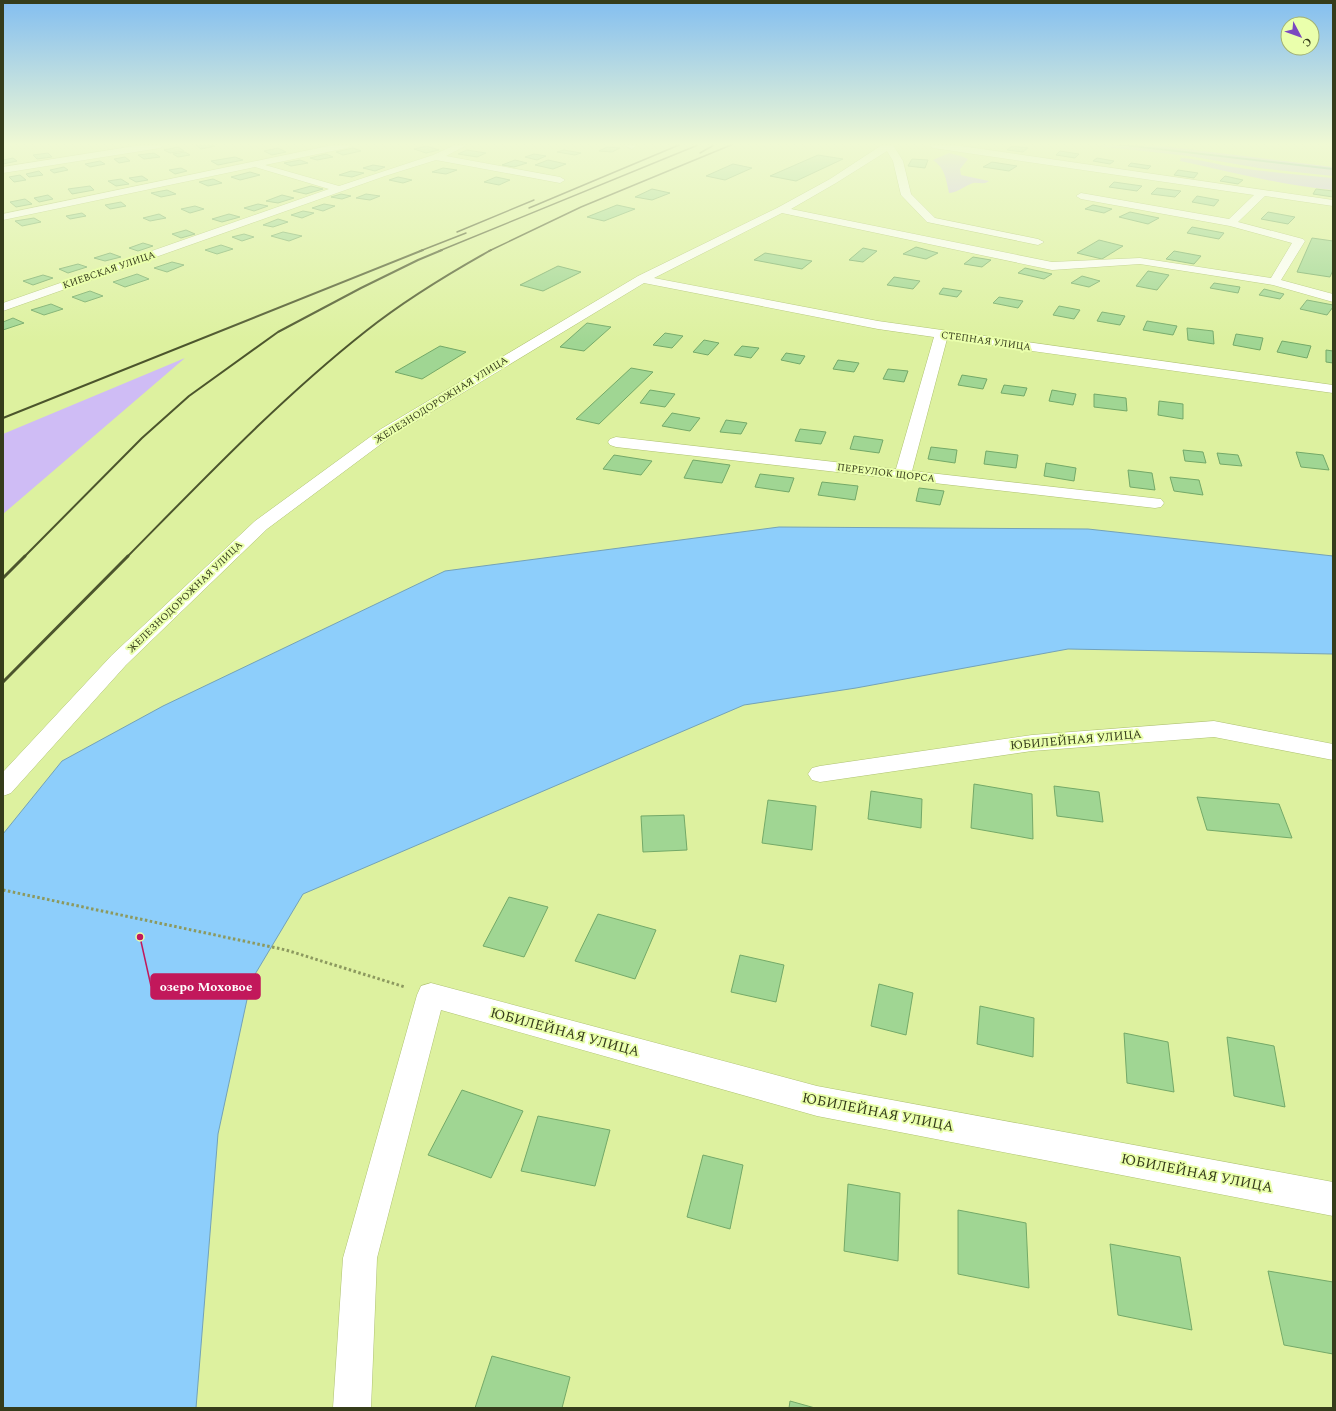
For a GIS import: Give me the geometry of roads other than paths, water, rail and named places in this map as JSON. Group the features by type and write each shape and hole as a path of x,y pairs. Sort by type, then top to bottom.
{"street":[{"path":"3,217 33,211"},
{"name":"КИЕВСКАЯ УЛИЦА","path":"3,307 278,211"},
{"name":"ЖЕЛЕЗНОДОРОЖНАЯ УЛИЦА","path":"3,787 119,660 261,525 387,432 642,279 779,211"},
{"path":"785,211 1052,266 1140,261 1274,282 1333,298"},
{"path":"922,211 931,220 1038,242"},
{"path":"1163,211 1231,223 1299,241 1274,282"},
{"path":"1231,223 1244,211"},
{"name":"СТЕПНАЯ УЛИЦА","path":"642,279 878,325 1333,390"},
{"path":"903,474 942,334"},
{"name":"ПЕРЕУЛОК ЩОРСА","path":"616,442 1155,503"},
{"name":"ЮБИЛЕЙНАЯ УЛИЦА","path":"820,774 1032,743 1214,729 1333,752"},
{"name":"ЮБИЛЕЙНАЯ УЛИЦА","path":"352,1408 360,1258 431,995 817,1101 1333,1199"}],"water":[{"path":"779,527 1088,529 1333,556 1333,654 1068,649 856,688 744,705 303,894 251,981 218,1134 196,1408 3,1408 3,834 62,761 163,706 445,571"}],"railway":[{"path":"457,232 508,211"},
{"path":"439,251 537,211"},
{"path":"491,250 573,211"},
{"path":"420,251 466,233"},
{"path":"3,418 423,250"},
{"path":"24,557 142,438 189,396 278,332 361,288 442,250"},
{"path":"127,557 243,440 334,357 411,298 491,250"},
{"path":"3,682 128,556"},
{"path":"3,578 24,557"}],"place":[{"name":"озеро Моховое","path":"140,937"}]}
